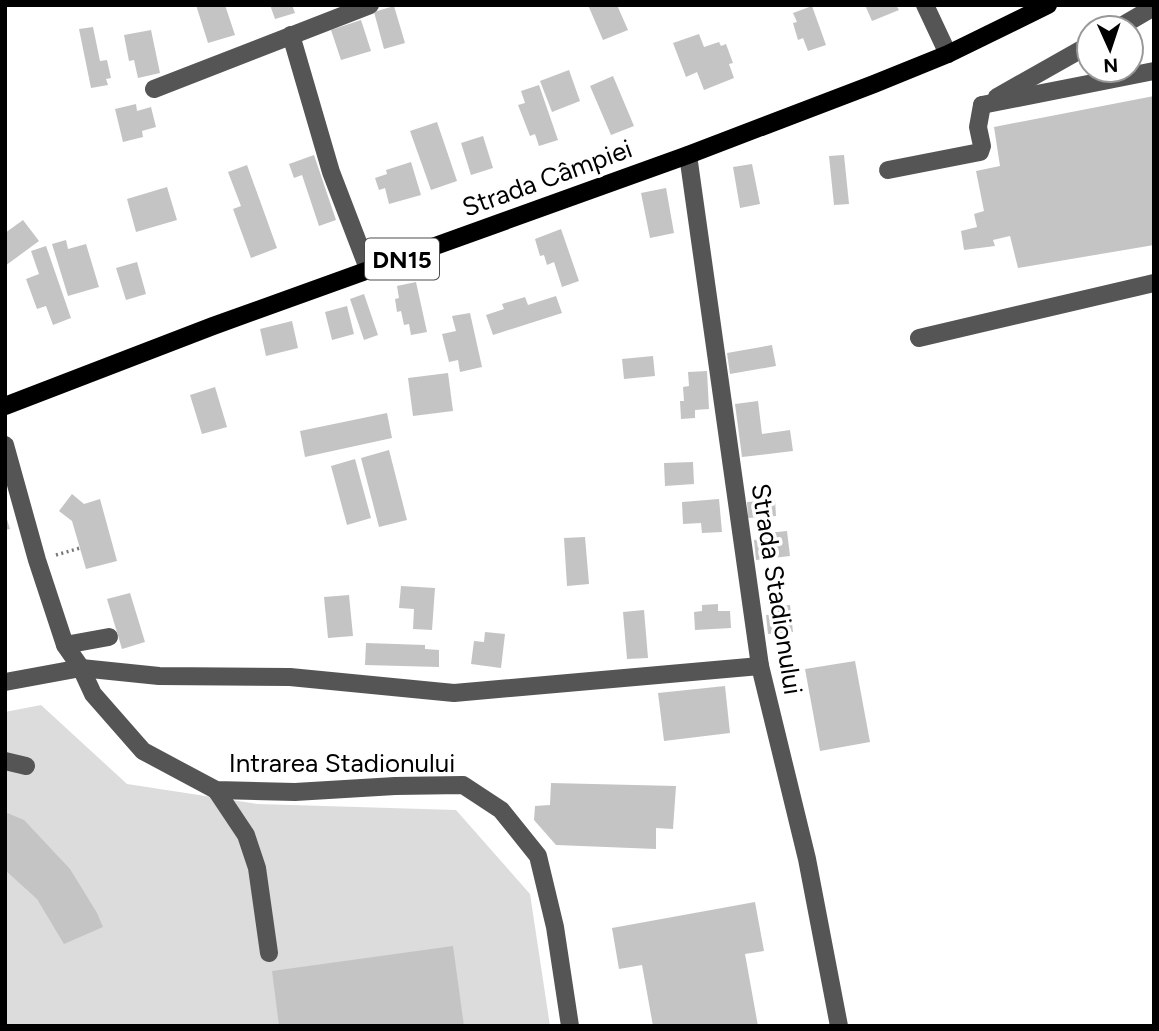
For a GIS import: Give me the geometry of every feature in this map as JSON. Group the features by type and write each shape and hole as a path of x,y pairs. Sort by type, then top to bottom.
{"main road":[{"name":"DN15","path":"948,54 1048,5"},
{"name":"Strada Câmpiei","path":"5,406 213,326 688,155 948,54"}],"street":[{"path":"154,89 370,5"},
{"path":"925,5 948,54"},
{"path":"291,35 331,172 369,271"},
{"path":"982,105 1075,53"},
{"path":"982,105 1154,71"},
{"path":"888,170 980,152 982,146 978,127 982,105"},
{"name":"Strada Stadionului","path":"688,155 760,666 807,859 839,1026"},
{"path":"919,338 1154,283"},
{"name":"Intrarea Stadionului","path":"5,445 37,560 65,645 81,668 93,694 143,751 216,790 295,792 463,785 501,810 538,856 555,927 570,1026"},
{"path":"65,645 108,637"},
{"path":"5,682 81,668 159,676 290,677 454,693 760,666"},
{"path":"5,761 26,766"},
{"path":"216,790 246,835 257,868 269,953"}],"path":[{"path":"37,560 80,548"}],"shaded area":[{"path":"41,705 127,784 258,804 456,810 530,894 550,1026 5,1026 5,712"}],"building":[{"path":"196,5 225,5 235,35 208,43"},
{"path":"270,5 292,5 295,13 275,19"},
{"path":"588,5 617,5 628,30 603,40"},
{"path":"865,5 896,5 899,10 872,21"},
{"path":"394,6 405,43 384,49 374,12"},
{"path":"812,6 826,45 808,51 803,38 798,40 793,23 797,22 793,13"},
{"path":"361,20 371,51 341,60 331,30"},
{"path":"93,27 100,61 107,60 111,78 106,79 108,85 91,88 79,29"},
{"path":"151,30 160,73 138,78 134,60 129,61 124,35"},
{"path":"699,34 704,47 719,42 721,46 726,44 733,63 729,64 734,78 704,90 697,72 686,77 673,43"},
{"path":"569,70 580,101 552,112 540,81"},
{"path":"613,76 634,126 611,135 590,86"},
{"path":"539,85 558,140 539,146 535,134 530,136 518,105 525,103 521,91"},
{"path":"1154,96 1154,245 1018,268 1010,236 993,240 995,246 964,250 961,231 977,227 974,214 984,211 976,171 1000,166 994,127"},
{"path":"136,104 137,111 151,107 156,127 142,131 143,137 123,142 115,109"},
{"path":"437,122 457,181 431,190 410,131"},
{"path":"483,136 493,168 471,175 461,143"},
{"path":"314,155 336,220 319,226 302,175 294,178 289,164"},
{"path":"844,155 849,204 834,205 829,156"},
{"path":"411,162 421,195 389,204 385,188 379,190 375,178 387,174 386,170"},
{"path":"752,164 760,204 740,208 733,167"},
{"path":"247,165 277,248 251,258 233,209 241,206 228,172"},
{"path":"167,187 177,220 136,232 127,199"},
{"path":"666,188 674,233 650,238 641,193"},
{"path":"23,220 39,241 5,266 5,233"},
{"path":"561,229 579,281 562,287 554,262 547,265 544,255 540,256 535,239"},
{"path":"66,240 68,249 86,244 99,287 68,296 52,244"},
{"path":"46,246 71,318 53,325 46,306 37,309 26,279 39,274 31,251"},
{"path":"137,262 146,294 126,300 116,268"},
{"path":"416,282 427,332 411,335 409,324 404,325 401,311 397,312 395,299 399,298 397,286"},
{"path":"364,294 378,335 364,340 350,299"},
{"path":"556,296 562,313 493,335 486,315 504,309 502,304 525,297 528,305"},
{"path":"347,306 354,334 332,340 325,312"},
{"path":"470,313 482,367 460,372 458,360 449,362 442,334 456,331 452,316"},
{"path":"292,321 298,348 266,356 260,329"},
{"path":"772,345 776,366 730,374 727,353"},
{"path":"653,356 655,376 624,379 622,359"},
{"path":"707,371 709,409 695,410 695,418 681,419 680,401 684,401 683,387 689,386 688,372"},
{"path":"448,373 453,411 413,416 408,378"},
{"path":"215,387 227,427 202,434 190,395"},
{"path":"758,401 762,434 790,430 793,451 742,457 735,404"},
{"path":"387,413 392,438 305,457 300,431"},
{"path":"389,450 407,520 379,527 361,458"},
{"path":"355,459 371,518 347,525 331,466"},
{"path":"693,462 694,484 665,486 664,463"},
{"path":"72,494 84,504 100,499 117,561 86,569 72,521 59,511"},
{"path":"719,499 722,532 702,533 701,523 683,524 682,502"},
{"path":"775,500 776,516 748,518 747,502"},
{"path":"5,513 10,529 5,530"},
{"path":"787,531 790,556 756,560 754,540 768,538 767,533"},
{"path":"585,537 589,584 567,586 564,538"},
{"path":"401,586 435,588 432,630 413,629 414,609 399,608"},
{"path":"130,593 145,642 122,649 107,599"},
{"path":"349,595 353,636 328,638 324,597"},
{"path":"718,604 718,611 730,611 731,628 695,630 694,612 702,611 702,605"},
{"path":"790,605 793,632 768,634 766,615 778,614 777,606"},
{"path":"644,610 648,658 627,659 623,612"},
{"path":"485,632 505,634 501,668 471,664 474,641 484,642"},
{"path":"366,643 425,645 425,649 439,650 439,667 365,665"},
{"path":"855,661 870,742 820,751 805,669"},
{"path":"725,686 730,733 664,741 658,693"},
{"path":"551,783 676,786 673,829 656,828 656,849 556,845 534,820 535,806 550,805"},
{"path":"5,812 24,820 70,869 103,927 64,944 37,899 5,870"},
{"path":"755,902 764,951 745,954 758,1026 653,1026 642,965 619,969 612,928"},
{"path":"453,946 464,1026 279,1026 272,971"}]}
